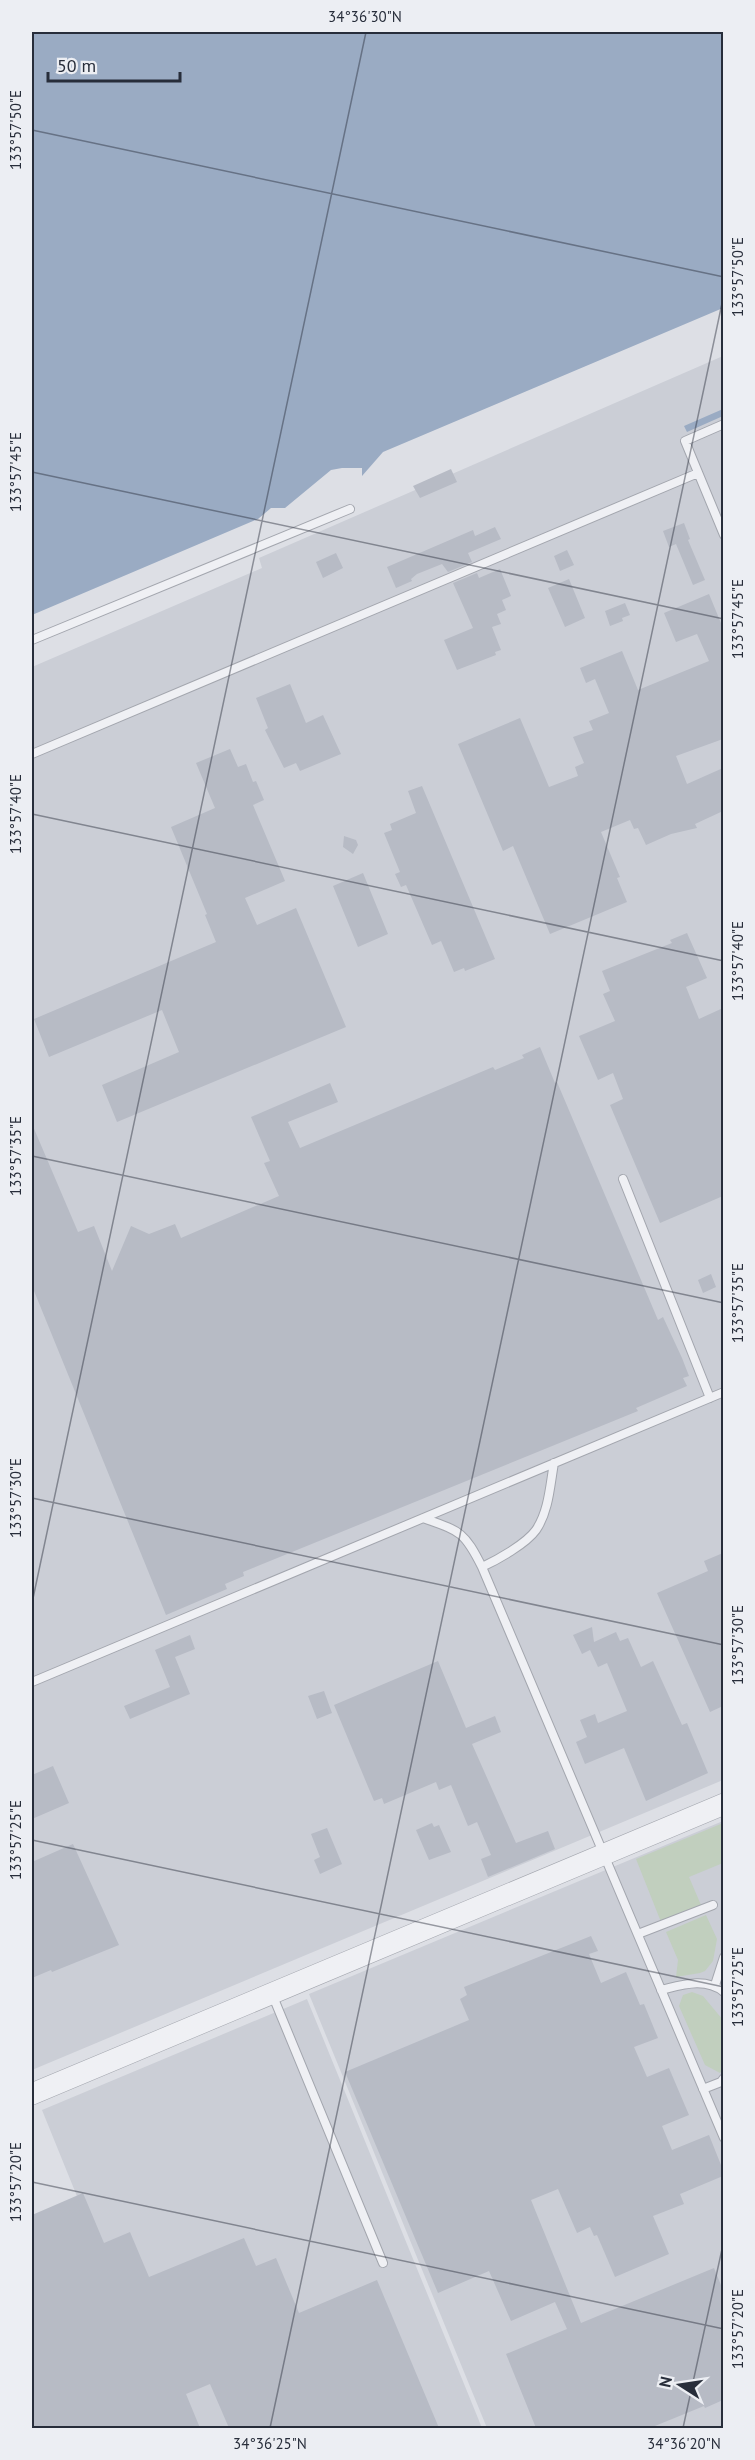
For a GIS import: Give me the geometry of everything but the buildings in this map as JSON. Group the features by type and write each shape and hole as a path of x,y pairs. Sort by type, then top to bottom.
{"street":[{"path":"32,2094 723,1804"}],"lane":[{"path":"723,424 685,441 723,535"},
{"path":"32,754 698,473"},
{"path":"32,640 350,508"},
{"path":"623,1179 710,1398"},
{"path":"32,1682 723,1392"},
{"path":"482,1567 496,1560 535,1531 545,1511 554,1463"},
{"path":"423,1518 464,1535 482,1567 723,2139"},
{"path":"638,1934 712,1905"},
{"path":"715,1985 723,1957"},
{"path":"661,1990 693,1983 715,1985 723,1992"},
{"path":"272,1994 383,2264"},
{"path":"703,2090 723,2081"}],"shaded area":[{"path":"723,356 723,1780 32,2070 32,667 262,568 259,558"},
{"path":"723,1821 723,2428 487,2428 309,1994"},
{"path":"307,1999 482,2428 171,2428 42,2110"}],"green space":[{"path":"723,1823 723,1863 689,1877 701,1905 661,1922 636,1859"},
{"path":"706,1915 717,1939 713,1961 705,1971 676,1977 678,1960 666,1932"},
{"path":"692,1992 703,1996 723,2020 723,2069 720,2073 705,2065 679,2006 683,1995"}],"water":[{"path":"32,32 723,32 723,308 383,452 362,476 362,468 331,470 285,508 271,508 258,519 32,615"},
{"path":"723,409 723,416 687,432 684,426"}]}
